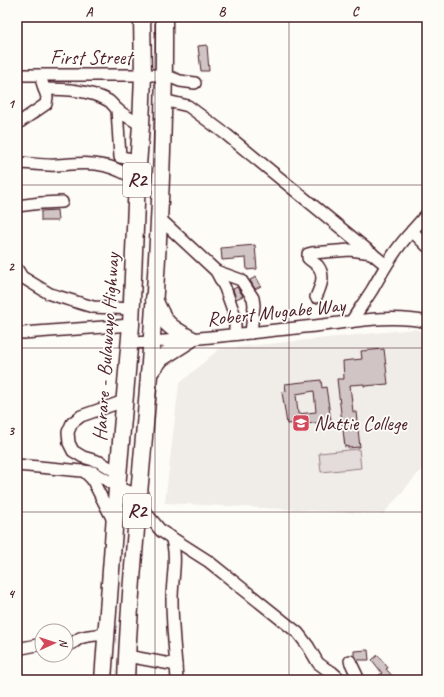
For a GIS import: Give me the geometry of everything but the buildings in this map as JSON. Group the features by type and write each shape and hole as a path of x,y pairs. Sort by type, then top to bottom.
{"highway":[{"name":"Harare - Bulawayo Highway","path":"103,680 114,523 132,317 137,179 142,125 142,17"},
{"name":"R2","path":"126,680 159,218 165,75 164,17"},
{"path":"149,373 165,355 191,339 169,326 161,315 154,298"}],"street":[{"name":"First Street","path":"17,75 165,75 180,81 195,83"},
{"path":"17,124 46,104 47,97 40,75"},
{"path":"44,89 63,89 99,96 111,102 117,109 142,125"},
{"path":"163,100 188,106 227,135 386,265"},
{"path":"117,109 120,157 139,160"},
{"path":"17,163 44,166 93,163 108,166 137,179"},
{"path":"17,206 62,202"},
{"path":"350,322 372,290 386,265 405,239 427,214"},
{"path":"159,218 216,271 225,288 235,316 235,334"},
{"path":"412,231 427,246"},
{"path":"316,297 320,287 322,274 318,266 308,258 308,254 350,250 373,253"},
{"path":"17,268 22,277 50,294 132,317"},
{"path":"216,271 241,280 252,298 254,305 251,333"},
{"path":"23,333 132,317"},
{"name":"Robert Mugabe Way","path":"130,343 191,339 350,322 415,319 427,322"},
{"path":"124,401 81,416 72,423 68,432 69,443 73,451 83,457 100,462 138,499 161,531 208,561 286,622 298,633 318,663 341,680"},
{"path":"17,465 84,471 118,481"},
{"path":"84,471 92,479 114,523"},
{"path":"171,537 175,552 172,621 177,680"},
{"path":"74,642 78,639 87,636 106,634"},
{"path":"17,649 34,646"},
{"path":"127,656 176,665"},
{"path":"350,661 359,680"}],"shaded area":[{"name":"Nattie College","path":"415,329 427,334 427,463 383,514 165,503 179,384 219,349"},
{"path":"359,449 361,468 321,472 319,453"}],"place":[{"name":"Nattie College","path":"301,423"}]}
